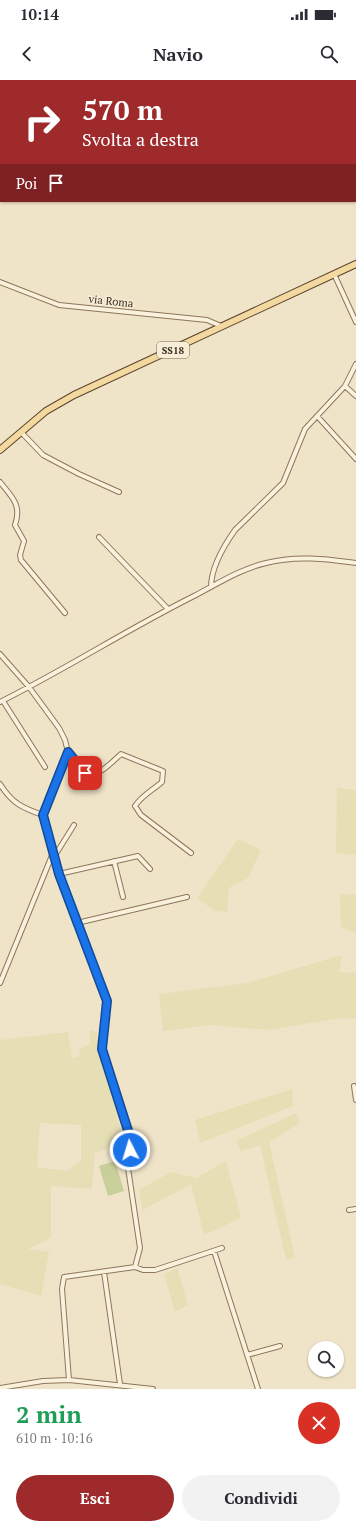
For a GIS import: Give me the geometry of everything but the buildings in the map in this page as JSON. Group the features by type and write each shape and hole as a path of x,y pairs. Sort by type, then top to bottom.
{"main road":[{"name":"SS18","path":"0,450 46,412 74,395 356,264"}],"street":[{"path":"334,274 356,322"},
{"name":"via Roma","path":"0,282 59,305 207,320 223,327"},
{"path":"210,587 211,575 228,539 234,530 283,483 305,429 345,386 356,364"},
{"path":"345,386 356,396"},
{"path":"317,416 356,460"},
{"path":"21,432 42,454 79,474 120,492"},
{"path":"0,482 17,505 18,514 14,525 24,541 20,555 21,560 65,613"},
{"path":"99,537 168,609"},
{"path":"45,767 1,702 29,688 168,609 249,568 266,562 306,558 356,563"},
{"path":"0,654 29,688 59,728 65,740 68,752 85,773 92,775 101,771 121,754 163,771 162,782 140,798 135,806 141,816 191,853"},
{"path":"68,752 43,815 59,874 107,1001 102,1049 131,1140 128,1168 140,1248 135,1267"},
{"path":"0,784 8,797 26,810 43,815"},
{"path":"0,984 53,855 74,825"},
{"path":"59,874 138,856 150,869"},
{"path":"114,861 123,897"},
{"path":"77,923 187,896"},
{"path":"354,1086 356,1100"},
{"path":"349,1210 356,1209"},
{"path":"68,1380 62,1289 64,1277 135,1267 143,1270 155,1270 222,1248"},
{"path":"214,1251 258,1389"},
{"path":"104,1272 120,1384"},
{"path":"247,1355 280,1346"},
{"path":"0,1388 43,1381 68,1380 120,1384 153,1389"}],"shaded area":[{"path":"337,788 356,790 356,855 336,853"},
{"path":"238,839 261,850 248,878 229,888 227,912 215,911 197,898"},
{"path":"340,894 356,895 356,933 341,927"},
{"path":"342,955 339,972 356,973 356,1019 341,1018 269,1030 211,1025 163,1031 159,994 247,983"},
{"path":"90,1030 96,1031 124,1143 95,1153 92,1189 51,1186 51,1238 28,1249 49,1252 41,1296 0,1284 0,1040 68,1032 72,1058 80,1056 79,1049 90,1044","holes":["40,1123 81,1125 81,1161 67,1171 37,1167"]},
{"path":"292,1089 293,1106 200,1143 195,1120"},
{"path":"296,1113 300,1123 269,1142 295,1258 286,1259 260,1145 241,1151 236,1141"},
{"path":"226,1161 241,1218 204,1235 191,1184 143,1210 139,1190 171,1172 196,1178"},
{"path":"177,1268 188,1305 175,1312 164,1274"}],"green space":[{"path":"115,1161 124,1191 108,1196 99,1166"}],"route":[{"path":"85,773 68,752 43,815 59,874 107,1001 102,1049 131,1140 130,1150"}]}
